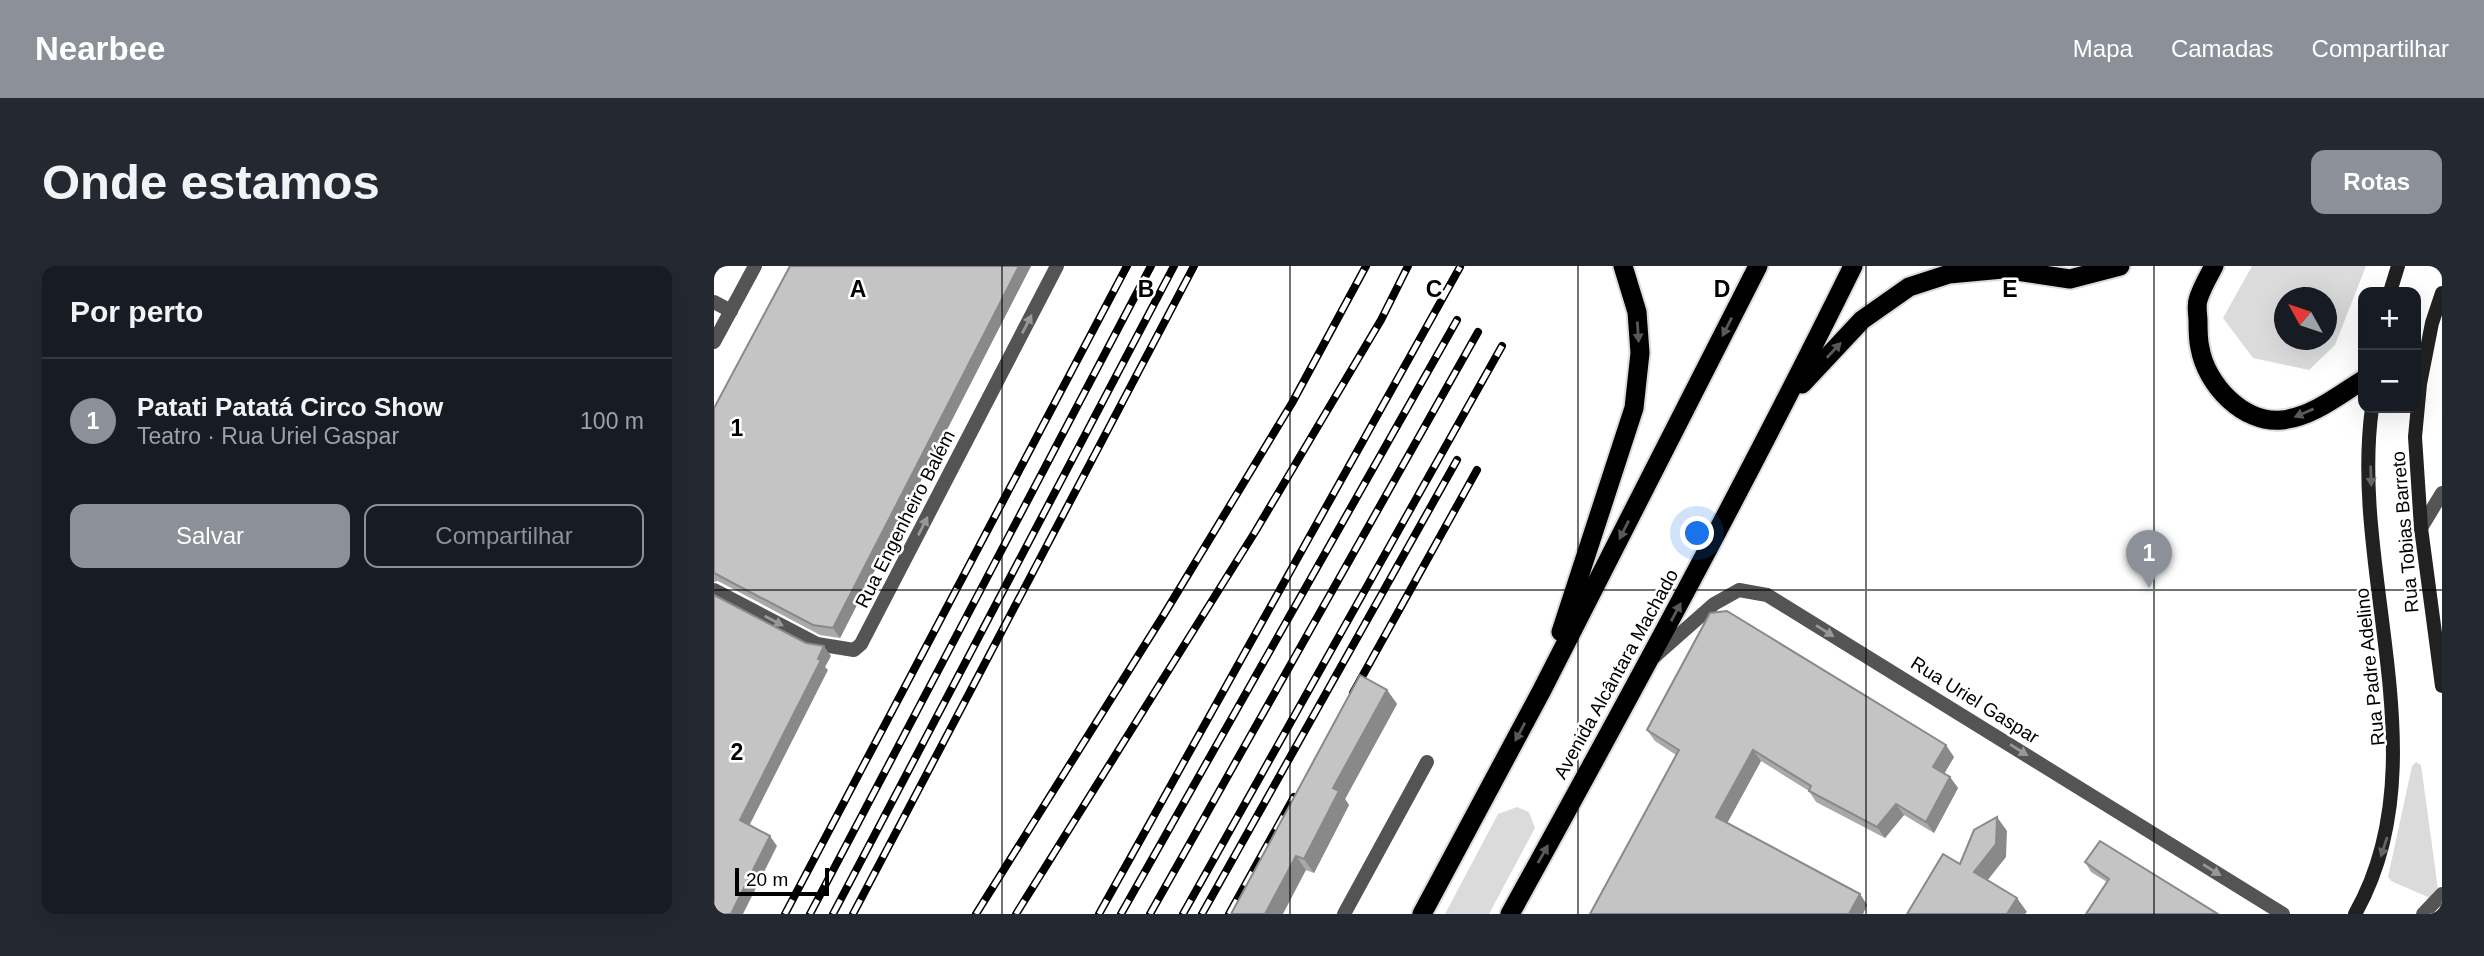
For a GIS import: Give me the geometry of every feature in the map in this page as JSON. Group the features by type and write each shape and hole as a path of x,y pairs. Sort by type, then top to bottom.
{"highway":[{"path":"1542,690 1634,408 1640,353 1637,312 1623,266"},
{"path":"1422,914 1542,690 1758,266"},
{"name":"Avenida Alcântara Machado","path":"1510,914 1650,660 1787,400 1853,266"},
{"path":"1787,400 1862,320 1909,287 1949,274 2004,269 2070,279 2120,266"},
{"path":"2214,266 2197,302 2200,349 2216,385 2230,400 2247,412 2266,419 2281,420 2333,400 2358,383"}],"main road":[{"path":"2392,287 2398,266"},
{"name":"Rua Tobias Barreto","path":"2442,293 2432,323 2420,384 2415,437 2421,528 2442,686"},
{"name":"Rua Padre Adelino","path":"2355,914 2371,885 2390,829 2398,775 2398,714 2373,515 2370,471 2372,413"}],"street":[{"path":"714,342 755,266"},
{"name":"Rua Engenheiro Balém","path":"714,590 817,643 854,650 861,644 1057,266"},
{"path":"714,302 731,311"},
{"path":"2421,528 2442,493"},
{"name":"Rua Uriel Gaspar","path":"1650,660 1714,604 1739,590 1767,594 2283,914"},
{"path":"1344,914 1427,762"},
{"path":"2423,914 2442,894"}],"shaded area":[{"path":"2252,266 2366,266 2337,340 2337,287 2274,287 2274,350 2330,350 2309,370 2253,358 2223,318"},
{"path":"2416,762 2421,765 2438,889 2430,898 2391,881 2388,877 2412,766"},
{"path":"1517,807 1529,812 1535,828 1489,914 1445,914 1498,814"}],"building":[{"path":"790,266 1019,266 833,628 813,625 714,573 714,408"},
{"path":"714,595 806,643 824,646 818,659 821,660 740,820 770,836 731,914 714,914"},
{"path":"1727,611 1946,745 1933,767 1950,777 1926,822 1896,804 1877,827 1809,791 1811,786 1753,750 1716,817 1860,894 1849,914 1590,914 1679,750 1647,730 1710,613"},
{"path":"1360,675 1387,690 1333,788 1339,791 1304,859 1296,856 1265,914 1231,914"},
{"path":"1997,817 1996,844 1974,872 2017,898 2007,914 1907,914 1943,854 1960,864 1974,830"},
{"path":"2100,841 2218,914 2086,914 2109,879 2085,862"}],"railway":[{"path":"785,914 1127,266"},
{"path":"810,914 1151,266"},
{"path":"833,914 1174,266"},
{"path":"853,914 1194,266"},
{"path":"976,914 1163,616 1292,403 1366,266"},
{"path":"1016,914 1255,532 1381,320 1408,266"},
{"path":"1099,914 1460,267"},
{"path":"1121,914 1457,320"},
{"path":"1150,914 1478,332"},
{"path":"1183,914 1502,346"},
{"path":"1202,914 1457,460"},
{"path":"1353,693 1477,470"},
{"path":"1229,914 1294,797"}],"place":[{"name":"Patati Patatá Circo Show","path":"2149,588"}]}
